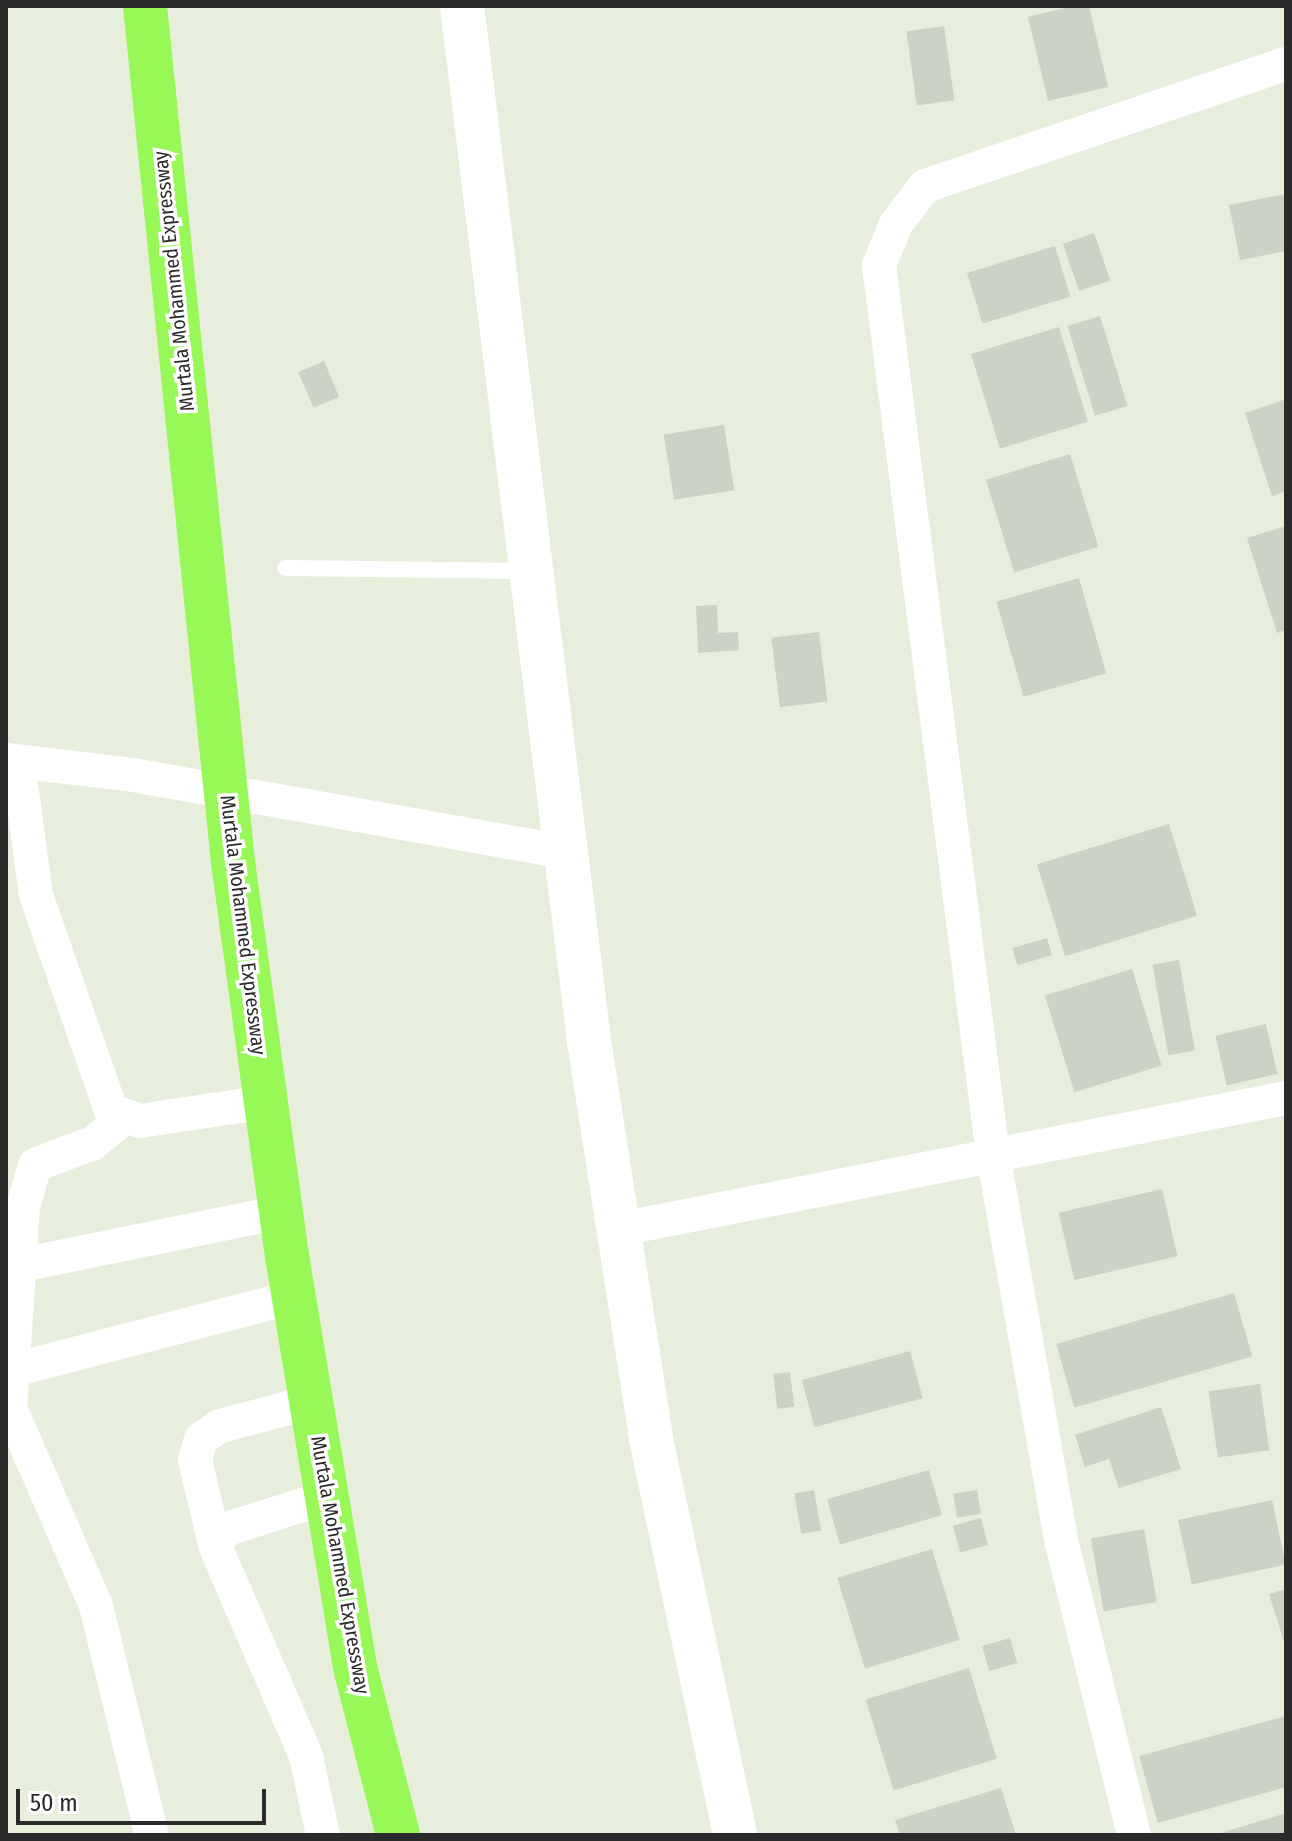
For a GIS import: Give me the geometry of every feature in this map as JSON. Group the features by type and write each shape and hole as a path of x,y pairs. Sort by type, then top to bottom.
{"main road":[{"name":"Murtala Mohammed Expressway","path":"145,6 227,791 281,1212 356,1671 398,1835"},
{"path":"462,6 566,852 655,1464 735,1835"}],"street":[{"path":"1134,1835 1062,1545 993,1155 879,265 896,224 925,186 1286,64"},
{"path":"122,1119 111,1110 67,1002 40,911 12,761 227,791 566,852"},
{"path":"620,1229 1286,1098"},
{"path":"152,1835 96,1606 10,1408 17,1369 23,1207 35,1165 93,1143 122,1119 266,1102"},
{"path":"21,1265 281,1212"},
{"path":"17,1369 294,1297"},
{"path":"311,1402 220,1426 201,1439 195,1460 218,1539 306,1756 323,1835"},
{"path":"218,1539 227,1529 327,1497"}],"lane":[{"path":"285,568 531,571"}],"building":[{"path":"1072,6 1089,6 1108,87 1048,101 1028,17"},
{"path":"944,26 954,100 917,106 906,31"},
{"path":"1286,194 1286,251 1240,260 1229,205"},
{"path":"1094,233 1110,280 1079,291 1063,244"},
{"path":"1055,246 1070,297 983,324 967,273"},
{"path":"1100,316 1127,406 1095,416 1067,326"},
{"path":"1059,327 1088,422 1000,449 971,354"},
{"path":"324,361 339,397 313,408 298,372"},
{"path":"1286,399 1286,491 1272,496 1245,413"},
{"path":"724,425 734,490 674,500 664,435"},
{"path":"1070,454 1098,547 1014,572 986,480"},
{"path":"1286,526 1286,630 1277,633 1247,538"},
{"path":"1079,578 1106,673 1024,697 996,602"},
{"path":"717,605 718,633 738,632 739,650 698,653 696,606"},
{"path":"819,632 828,701 780,707 771,638"},
{"path":"1169,824 1197,916 1065,956 1037,864"},
{"path":"1047,938 1052,955 1017,965 1012,948"},
{"path":"1179,960 1195,1051 1168,1055 1152,965"},
{"path":"1132,969 1162,1066 1075,1092 1045,996"},
{"path":"1266,1024 1277,1074 1227,1085 1215,1036"},
{"path":"1162,1189 1178,1256 1074,1280 1059,1213"},
{"path":"1234,1293 1252,1356 1074,1407 1056,1344"},
{"path":"910,1351 923,1398 814,1427 802,1380"},
{"path":"790,1372 794,1407 777,1409 773,1374"},
{"path":"1260,1384 1269,1450 1218,1458 1209,1391"},
{"path":"1161,1407 1181,1469 1119,1488 1109,1459 1085,1467 1075,1435"},
{"path":"929,1470 942,1515 840,1544 827,1499"},
{"path":"814,1490 821,1530 801,1534 794,1493"},
{"path":"977,1490 981,1514 957,1517 953,1494"},
{"path":"1272,1500 1286,1565 1192,1585 1178,1520"},
{"path":"981,1518 988,1545 960,1553 953,1526"},
{"path":"1144,1529 1157,1602 1104,1611 1091,1538"},
{"path":"932,1549 960,1640 865,1669 837,1578"},
{"path":"1286,1589 1286,1645 1285,1645 1269,1594"},
{"path":"1010,1638 1017,1663 989,1671 982,1646"},
{"path":"969,1668 997,1759 893,1790 866,1700"},
{"path":"1286,1716 1286,1787 1158,1823 1139,1756"},
{"path":"1001,1788 1016,1835 900,1835 895,1820"},
{"path":"1286,1813 1286,1835 1218,1835 1218,1834"}]}
